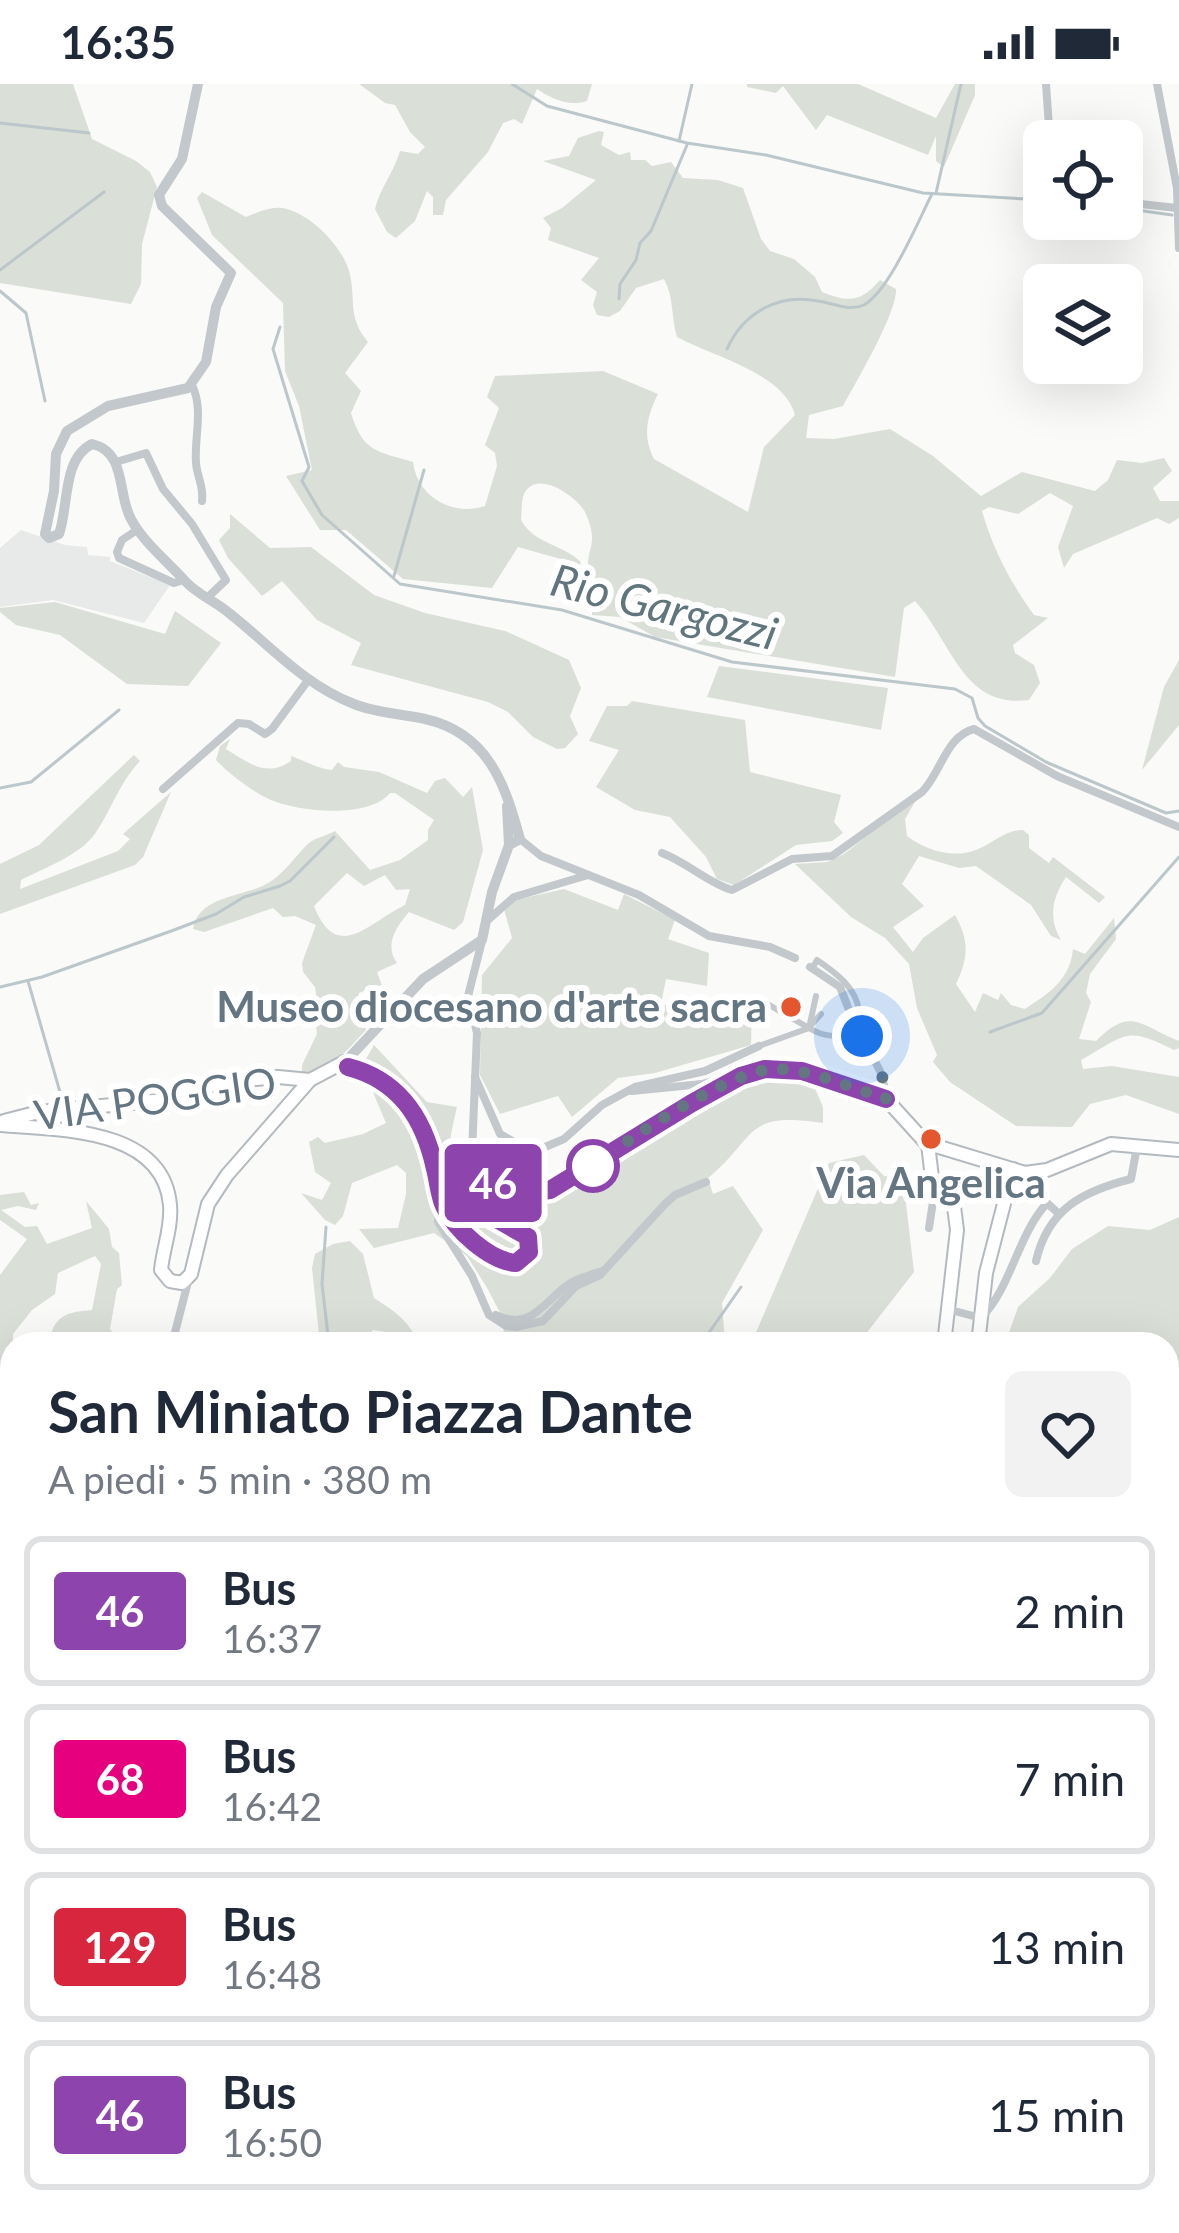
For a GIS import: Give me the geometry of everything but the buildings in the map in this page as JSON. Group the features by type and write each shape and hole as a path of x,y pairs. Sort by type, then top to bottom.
{"main road":[{"path":"0,1124 96,1137 124,1143 144,1154 158,1170 169,1196 170,1226 161,1270 170,1281 188,1280 208,1204 250,1146 310,1080 344,1065 366,1072 409,1102 451,1216 502,1262 524,1259 531,1246 528,1237 472,1205 463,1190 471,1177 521,1194 550,1190 735,1079 765,1069 802,1071 886,1099 928,1144 1013,1169 1039,1172 1099,1147 1177,1150"},
{"name":"VIA POGGIO","path":"0,1124 39,1112 164,1100 222,1082 278,1077 310,1080"},
{"path":"928,1144 934,1195 952,1199 957,1230 945,1332"},
{"path":"979,1332 986,1274 1013,1169"}],"street":[{"path":"198,84 182,158 159,195 163,206 231,273 216,307 206,362 192,385 108,406 67,431 56,454 54,491 44,527 49,538 59,535 74,464 82,449 98,444 116,462 137,530 201,595 308,679 360,706 430,720 471,740 498,772 514,842 492,892 468,996 477,1034 471,1177"},
{"path":"1046,84 1049,120"},
{"path":"1157,84 1179,248"},
{"path":"1143,204 1177,208"},
{"path":"192,385 199,400 196,461 204,486 202,501"},
{"path":"116,462 146,453 163,489 192,524 226,580 201,595"},
{"path":"137,530 122,540 119,558 174,583 184,580"},
{"path":"164,789 238,723 244,721 265,734 272,729 308,679"},
{"path":"662,853 732,890 792,859 832,856 922,792 955,740 974,729 1058,776 1179,827"},
{"path":"514,842 639,895 720,940 768,942 795,958"},
{"path":"488,920 514,897 590,875"},
{"path":"344,1065 423,979 482,940"},
{"path":"764,1002 824,1036 844,1035 854,1026 840,987 811,968 818,960 858,1000 860,1012"},
{"path":"809,1028 817,996"},
{"path":"475,1077 500,1134 516,1143 545,1147 564,1139 602,1105 639,1085 705,1071 809,1028 820,1014"},
{"path":"862,1036 882,1075 886,1099"},
{"path":"632,1091 735,1079"},
{"path":"1036,1261 1044,1234 1058,1213 1082,1195 1132,1179 1138,1146"},
{"path":"442,1199 438,1222 489,1315 506,1326 538,1324 576,1286 595,1279 675,1195 706,1183"},
{"path":"929,1228 934,1195"},
{"path":"947,1309 981,1318 992,1307 1029,1229 1047,1203 1058,1213"},
{"path":"175,1332 188,1280"}],"shaded area":[{"path":"0,84 73,84 92,139 150,172 157,187 142,244 141,284 131,304 0,283"},
{"path":"359,84 592,84 587,101 580,103 561,101 537,89 522,124 514,119 503,123 488,152 446,200 443,215 433,215 433,197 427,191 415,221 396,238 387,232 375,209 377,201 400,151 418,154 425,147 395,105"},
{"path":"747,84 858,84 936,118 955,84 975,84 975,95 944,167 936,161 936,136 928,155 827,115 816,130 783,86 776,93"},
{"path":"604,132 601,145 619,155 630,152 631,160 645,160 652,166 671,162 683,178 718,180 743,188 770,251 794,259 815,277 822,292 854,298 880,280 896,289 883,330 843,406 809,415 806,438 834,439 890,429 933,456 981,496 1022,472 1095,491 1108,480 1117,460 1142,463 1164,458 1172,471 1153,488 1160,501 1179,501 1179,518 1169,524 1157,518 1073,554 1064,568 1058,547 1073,506 1050,493 1018,514 989,507 982,511 1017,590 1034,615 1048,618 1013,645 1015,653 1034,665 1040,683 1029,700 1007,700 974,683 915,601 904,608 895,677 655,637 620,617 592,615 590,524 575,501 549,485 539,483 525,492 521,520 533,534 581,562 577,570 564,560 518,547 492,588 403,579 346,530 320,530 286,476 312,470 299,406 285,371 283,303 212,235 197,198 202,192 246,217 273,208 292,211 332,241 349,271 354,315 368,342 345,373 361,391 351,413 356,426 373,448 413,462 421,485 438,501 460,509 485,506 497,466 495,453 485,445 499,408 487,397 495,376 603,371 658,394 647,426 654,459 748,512 764,447 795,415 788,400 763,377 677,337 664,279 636,288 620,311 609,317 597,315 593,305 597,292 581,280 599,258 548,240 551,228 543,218 596,180 543,161 569,156 578,138"},
{"path":"230,514 270,548 311,547 374,595 425,613 505,631 569,660 581,688 570,716 578,734 565,748 557,749 488,702 351,665 361,643 317,620 282,581 262,596 228,558 219,540 230,528"},
{"path":"21,530 87,547 88,555 110,557 110,561 170,585 144,623 53,600 0,607 0,548"},
{"path":"55,602 165,634 175,611 221,643 188,686 127,684 60,635 16,625 0,612 0,608"},
{"path":"1179,660 1179,725 1142,770 1164,687"},
{"path":"719,666 888,688 881,730 707,697"},
{"path":"632,701 745,720 750,772 841,795 834,822 843,833 832,841 796,845 734,885 717,879 706,857 670,817 635,810 596,787 619,750 589,741 607,706 627,706"},
{"path":"230,739 226,749 266,768 282,766 291,756 326,769 332,770 338,762 379,772 427,793 435,781 445,778 463,797 472,787 483,850 463,922 454,930 409,912 392,943 397,963 377,972 382,986 370,994 368,989 359,993 357,1005 366,1030 338,1058 312,1073 302,1075 302,1065 317,1034 317,1001 302,963 316,925 295,916 283,917 273,908 204,932 193,929 196,919 219,900 268,883 318,838 335,831 370,870 400,860 428,840 434,820 395,793 351,810 299,808 271,800 216,760 220,746","holes":["347,873 364,886 385,875 396,890 410,889 405,905 366,929 343,936 333,933 314,906"]},
{"path":"134,755 140,761 94,835 70,855 21,880 20,889 118,851 130,839 123,834 171,792 143,857 135,865 0,914 0,864 39,845"},
{"path":"919,795 905,819 907,836 922,845 940,852 967,853 1023,830 1029,835 1029,848 1049,863 1053,857 1105,897 1099,903 1066,877 1053,908 1061,940 1051,936 1031,905 976,866 959,868 919,856 902,884 924,906 893,927 913,952 923,938 955,915 966,949 956,984 975,1012 983,993 998,1000 1001,993 1011,1005 1025,1009 1058,984 1073,949 1085,954 1114,918 1116,939 1090,974 1086,993 1091,1002 1079,1039 1096,1041 1127,1021 1179,1041 1179,1048 1126,1036 1081,1060 1083,1069 1112,1066 1179,1077 1179,1114 1126,1095 1090,1104 1072,1127 1016,1126 950,1082 933,1062 937,1055 917,1008 909,964 885,938 851,917 795,864 827,862 844,854"},
{"path":"564,889 618,910 624,894 675,920 668,939 709,953 707,986 666,979 661,1004 718,1014 752,1006 751,1045 655,1073 618,1078 572,1117 558,1096 500,1114 480,1075 482,975 512,938 504,909 515,900"},
{"path":"374,1045 427,1102 457,1107 451,1170 474,1198 475,1187 485,1183 547,1195 561,1191 681,1114 746,1086 780,1081 813,1084 823,1107 823,1123 764,1124 708,1178 713,1194 733,1186 763,1230 722,1303 724,1332 504,1332 504,1320 467,1256 434,1233 374,1248 359,1229 398,1228 406,1173 397,1165 352,1183 343,1216 335,1225 301,1193 322,1200 331,1183 315,1172 309,1142 318,1137 325,1143 363,1134 386,1123 362,1066"},
{"path":"864,1155 884,1176 903,1178 914,1272 867,1332 756,1332 829,1163"},
{"path":"24,1192 31,1205 39,1203 36,1210 18,1206 1,1210 25,1227 37,1226 47,1244 92,1228 86,1201 109,1229 112,1247 119,1253 122,1285 117,1289 112,1332 53,1332 63,1317 92,1310 101,1264 95,1256 58,1273 55,1294 32,1310 15,1332 0,1332 0,1275 27,1239 0,1220 0,1195"},
{"path":"1179,1217 1179,1332 1009,1332 1018,1307 1050,1278 1072,1249 1108,1226 1150,1230"},
{"path":"350,1241 363,1254 374,1298 413,1332 319,1332 312,1268 315,1254"}],"waterway":[{"path":"512,84 547,106 687,143 766,155 923,193 1023,199"},
{"path":"679,141 692,84"},
{"path":"936,193 961,84"},
{"path":"0,123 89,133"},
{"path":"619,299 620,284 651,231 687,145"},
{"path":"0,270 104,192"},
{"path":"727,349 742,325 776,303 803,299 847,307 864,305 884,285 932,194"},
{"path":"1143,211 1172,215"},
{"path":"0,291 26,313 45,401"},
{"name":"Rio Gargozzi","path":"280,327 273,349 309,467 302,481 322,515 400,584 562,610 732,662 955,689 972,698 985,726 1046,762 1166,813 1179,811"},
{"path":"394,576 424,470"},
{"path":"0,788 31,782 119,710"},
{"path":"0,987 174,930 244,897 280,886 334,837"},
{"path":"990,1032 1042,1013 1179,857"},
{"path":"28,981 62,1099"},
{"path":"326,1227 322,1284 328,1332"},
{"path":"709,1332 741,1287"}],"bus line":[{"name":"46","path":"348,1067 387,1084 409,1102 434,1162 444,1208 487,1252 502,1262 516,1263 529,1252 528,1237 472,1205 463,1190 471,1177 521,1194 550,1190 754,1071 802,1071 886,1099"}],"place":[{"name":"Museo diocesano d'arte sacra","path":"791,1007"},
{"name":"Via Angelica","path":"931,1139"}],"route":[{"path":"593,1166 692,1103 754,1071 802,1071 886,1099 874,1054 862,1036"}]}
